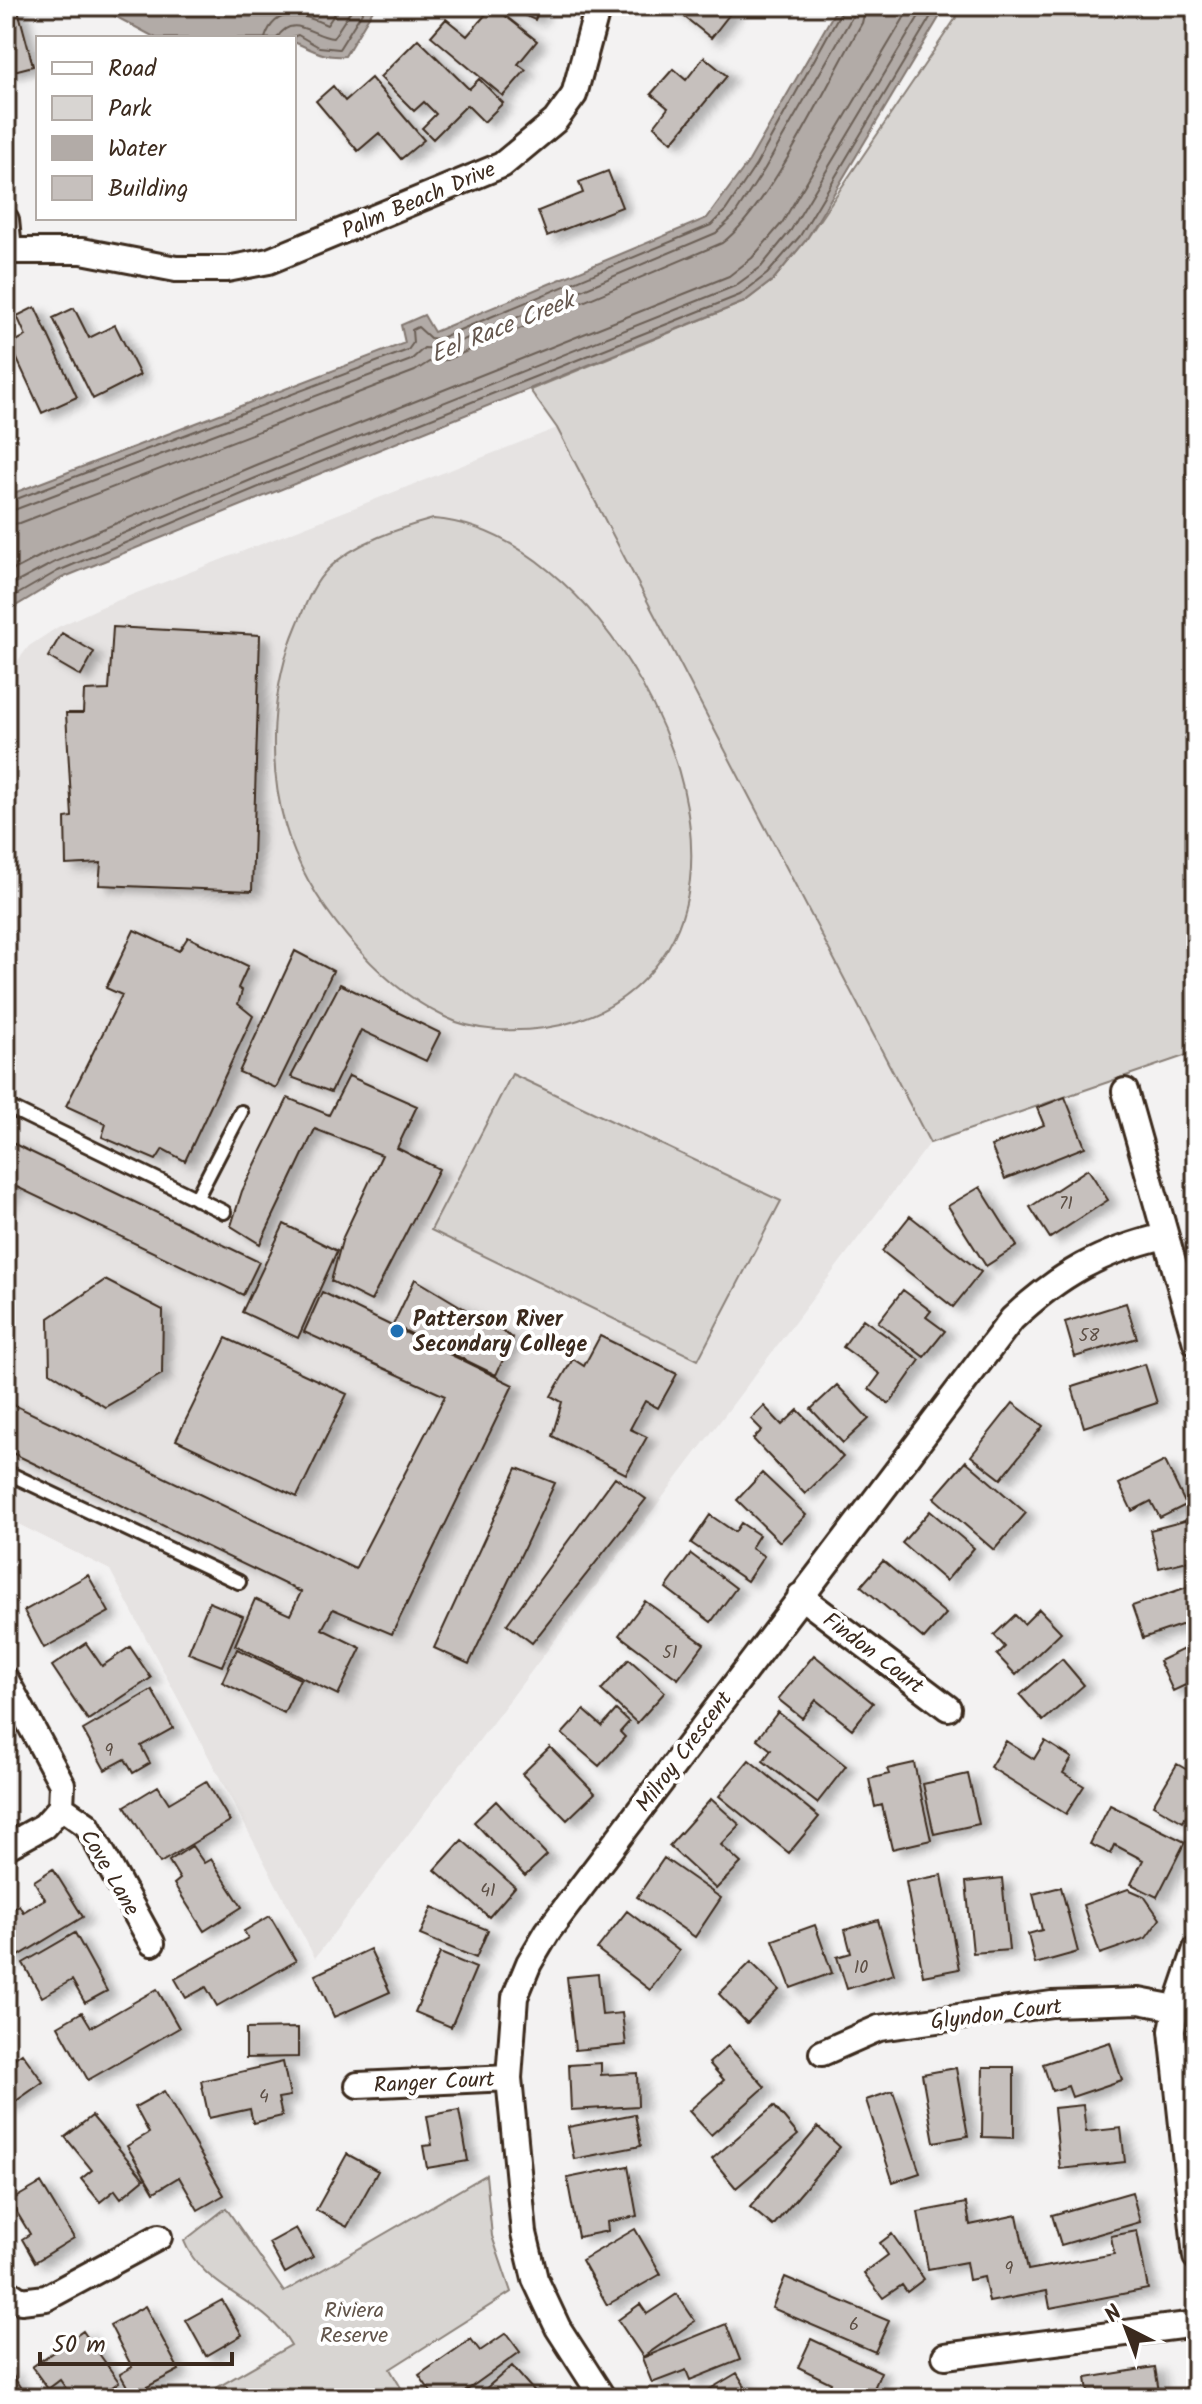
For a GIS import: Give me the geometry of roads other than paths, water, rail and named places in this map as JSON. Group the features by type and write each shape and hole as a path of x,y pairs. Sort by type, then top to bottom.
{"street":[{"name":"Palm Beach Drive","path":"8,251 82,251 176,269 227,269 269,261 502,165 555,121 574,95 598,6"},
{"path":"6,220 8,251"},
{"path":"1125,1091 1196,1343"},
{"name":"Milroy Crescent","path":"603,2398 558,2328 535,2279 524,2233 509,2078 515,1997 535,1952 800,1596 1012,1319 1048,1285 1096,1257 1165,1236"},
{"name":"Findon Court","path":"800,1596 948,1708"},
{"path":"6,1680 62,1784 61,1807"},
{"name":"Cove Lane","path":"6,1847 44,1826 61,1807 87,1825 152,1943"},
{"path":"1196,1949 1176,2008 1172,2031 1196,2257"},
{"name":"Glyndon Court","path":"822,2053 879,2028 1052,2004 1139,2001 1176,2008"},
{"name":"Ranger Court","path":"358,2085 509,2078"},
{"path":"11,2302 46,2298 159,2237"},
{"path":"945,2356 1196,2324"}],"lane":[{"path":"6,1106 224,1212"},
{"path":"196,1199 241,1112"},
{"path":"6,1472 239,1582"}],"water":[{"path":"96,6 374,6 345,56 325,55 296,43 296,36 152,36"},
{"name":"Eel Race Creek","path":"838,6 946,6 806,240 773,280 744,302 62,578 6,612 6,496 405,343 401,325 424,315 434,332 707,218 749,161"}],"place":[{"name":"Patterson River Secondary College","path":"397,1331"}],"park label":[{"name":"Riviera Reserve","path":"354,2322"}]}
